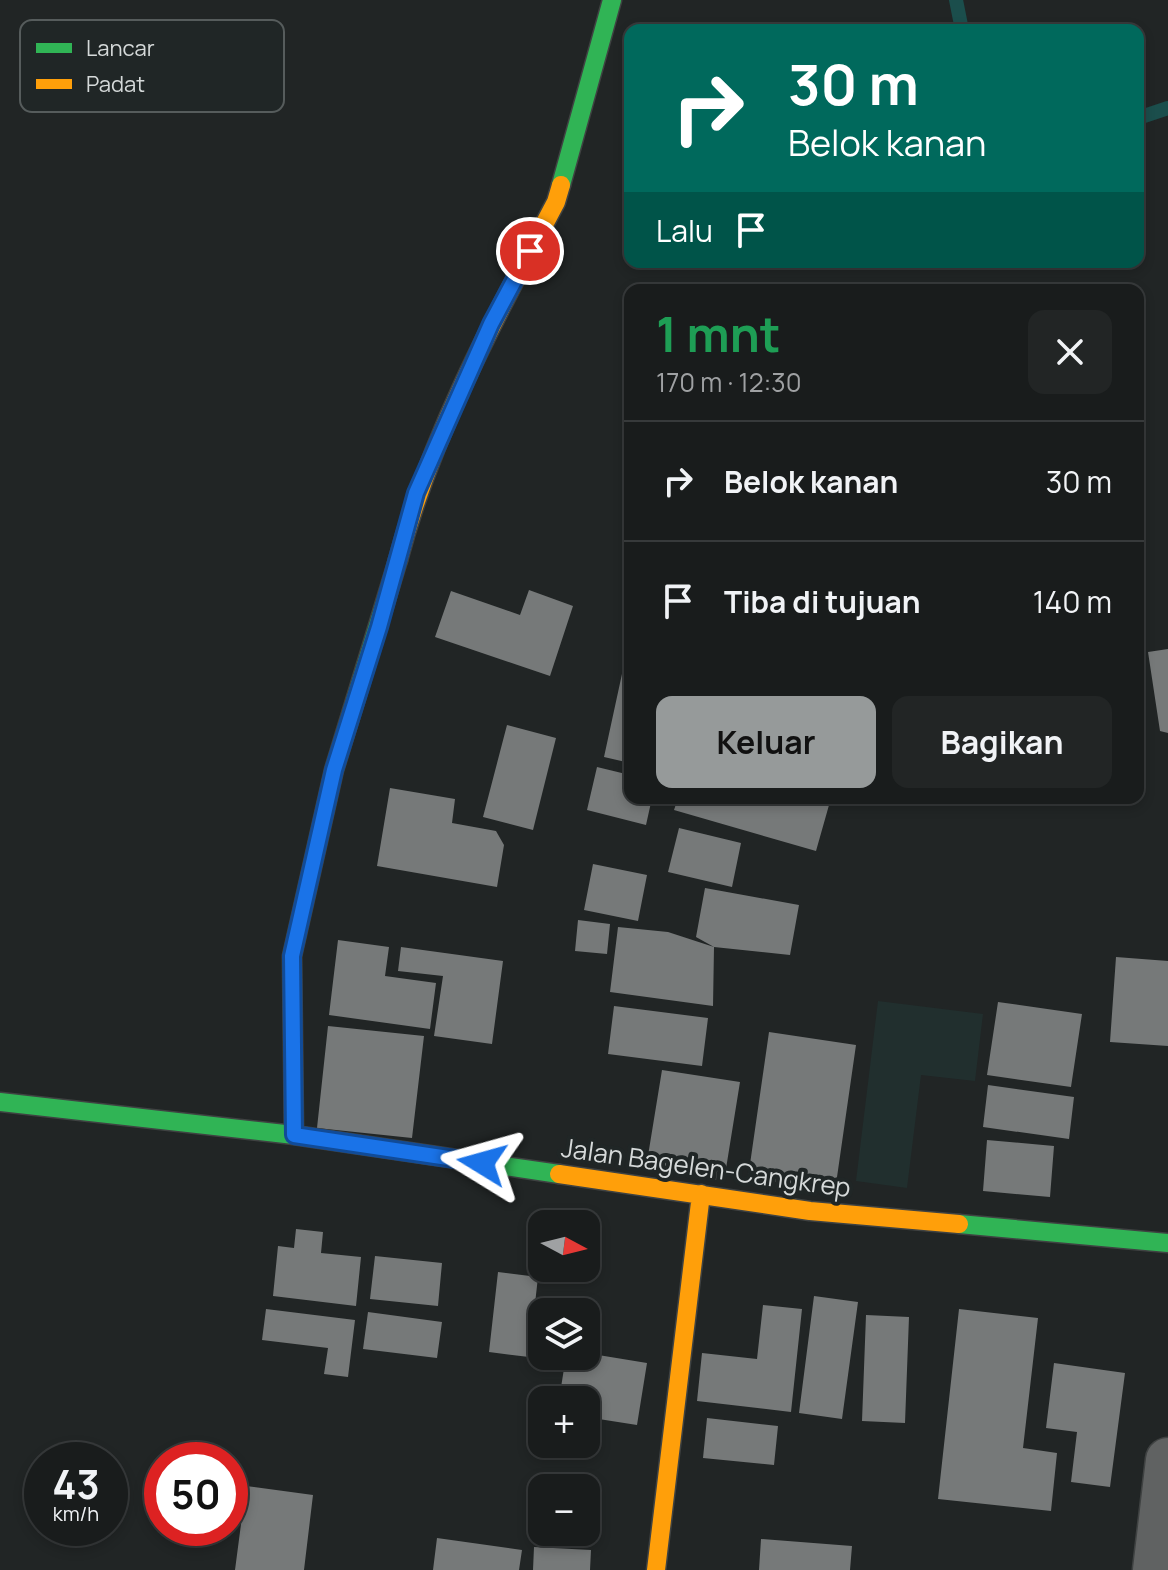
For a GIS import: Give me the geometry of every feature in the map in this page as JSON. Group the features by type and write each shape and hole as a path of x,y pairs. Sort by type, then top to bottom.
{"street":[{"path":"294,1135 292,956 334,770 379,627 416,493 491,324 556,202 612,0"},
{"name":"Jalan Bagelen-Cangkrep","path":"0,1102 294,1135 810,1211 1168,1243"},
{"path":"656,1570 701,1194"},
{"path":"1155,1570 1168,1460"}],"shaded area":[{"path":"878,1001 983,1014 975,1081 921,1075 907,1188 856,1181"}],"building":[{"path":"529,590 573,606 550,676 435,637 451,591 520,615"},
{"path":"1168,649 1168,733 1160,731 1148,652"},
{"path":"624,665 624,762 604,757"},
{"path":"507,725 556,738 533,830 483,817"},
{"path":"597,767 624,774 624,804 651,804 646,825 587,810"},
{"path":"390,788 455,799 452,823 496,831 504,845 497,887 377,866"},
{"path":"676,804 829,804 816,851 674,810"},
{"path":"679,828 741,843 732,887 668,872"},
{"path":"593,864 647,875 638,921 584,910"},
{"path":"705,888 799,905 790,955 714,947 696,937"},
{"path":"578,920 610,924 607,954 575,951"},
{"path":"618,927 668,932 714,947 713,1006 610,992"},
{"path":"338,940 389,947 385,976 436,983 430,1029 329,1015"},
{"path":"401,947 503,961 492,1044 434,1036 443,976 398,971"},
{"path":"1116,957 1168,961 1168,1046 1110,1042"},
{"path":"998,1002 1082,1014 1071,1087 987,1075"},
{"path":"614,1006 708,1018 702,1066 608,1054"},
{"path":"328,1026 424,1036 412,1138 317,1128"},
{"path":"769,1032 856,1045 835,1191 748,1178"},
{"path":"662,1070 740,1082 724,1181 646,1168"},
{"path":"988,1085 1074,1097 1069,1139 983,1127"},
{"path":"987,1140 1054,1146 1050,1197 983,1191"},
{"path":"296,1229 323,1232 321,1253 361,1257 356,1306 273,1296 278,1246 294,1248"},
{"path":"375,1256 442,1263 438,1306 370,1299"},
{"path":"498,1272 528,1276 528,1282 537,1282 536,1298 528,1298 528,1357 489,1352"},
{"path":"814,1296 858,1302 842,1419 799,1413"},
{"path":"763,1305 802,1309 791,1412 697,1401 702,1353 757,1359"},
{"path":"266,1309 355,1320 348,1377 324,1374 328,1348 262,1340"},
{"path":"959,1309 1038,1318 1023,1448 1057,1453 1051,1511 938,1499"},
{"path":"368,1312 442,1322 437,1358 363,1349"},
{"path":"866,1315 909,1317 905,1423 862,1421"},
{"path":"600,1355 647,1363 637,1425 600,1419 600,1386 561,1386 564,1370 600,1370"},
{"path":"1054,1363 1125,1373 1110,1487 1071,1482 1077,1432 1046,1428"},
{"path":"707,1418 778,1426 774,1465 703,1458"},
{"path":"248,1486 313,1495 304,1570 235,1570 238,1546 248,1546"},
{"path":"437,1538 522,1550 519,1570 433,1570"},
{"path":"761,1539 852,1546 850,1570 759,1570"},
{"path":"534,1547 591,1550 590,1570 533,1570"}],"waterway":[{"path":"956,0 961,24"},
{"path":"1144,116 1168,108"}],"traffic: fast":[{"path":"561,185 612,0"},
{"path":"294,1135 292,956 334,770 398,560"},
{"path":"0,1102 294,1135 559,1174"},
{"path":"959,1224 1168,1243"}],"traffic: slow":[{"path":"398,560 428,467 447,421 488,332 556,202 561,185"},
{"path":"559,1174 810,1211 959,1224"},
{"path":"656,1570 701,1194"}],"route":[{"path":"482,1163 294,1135 292,956 334,770 379,627 416,493 491,324 530,251"}]}
